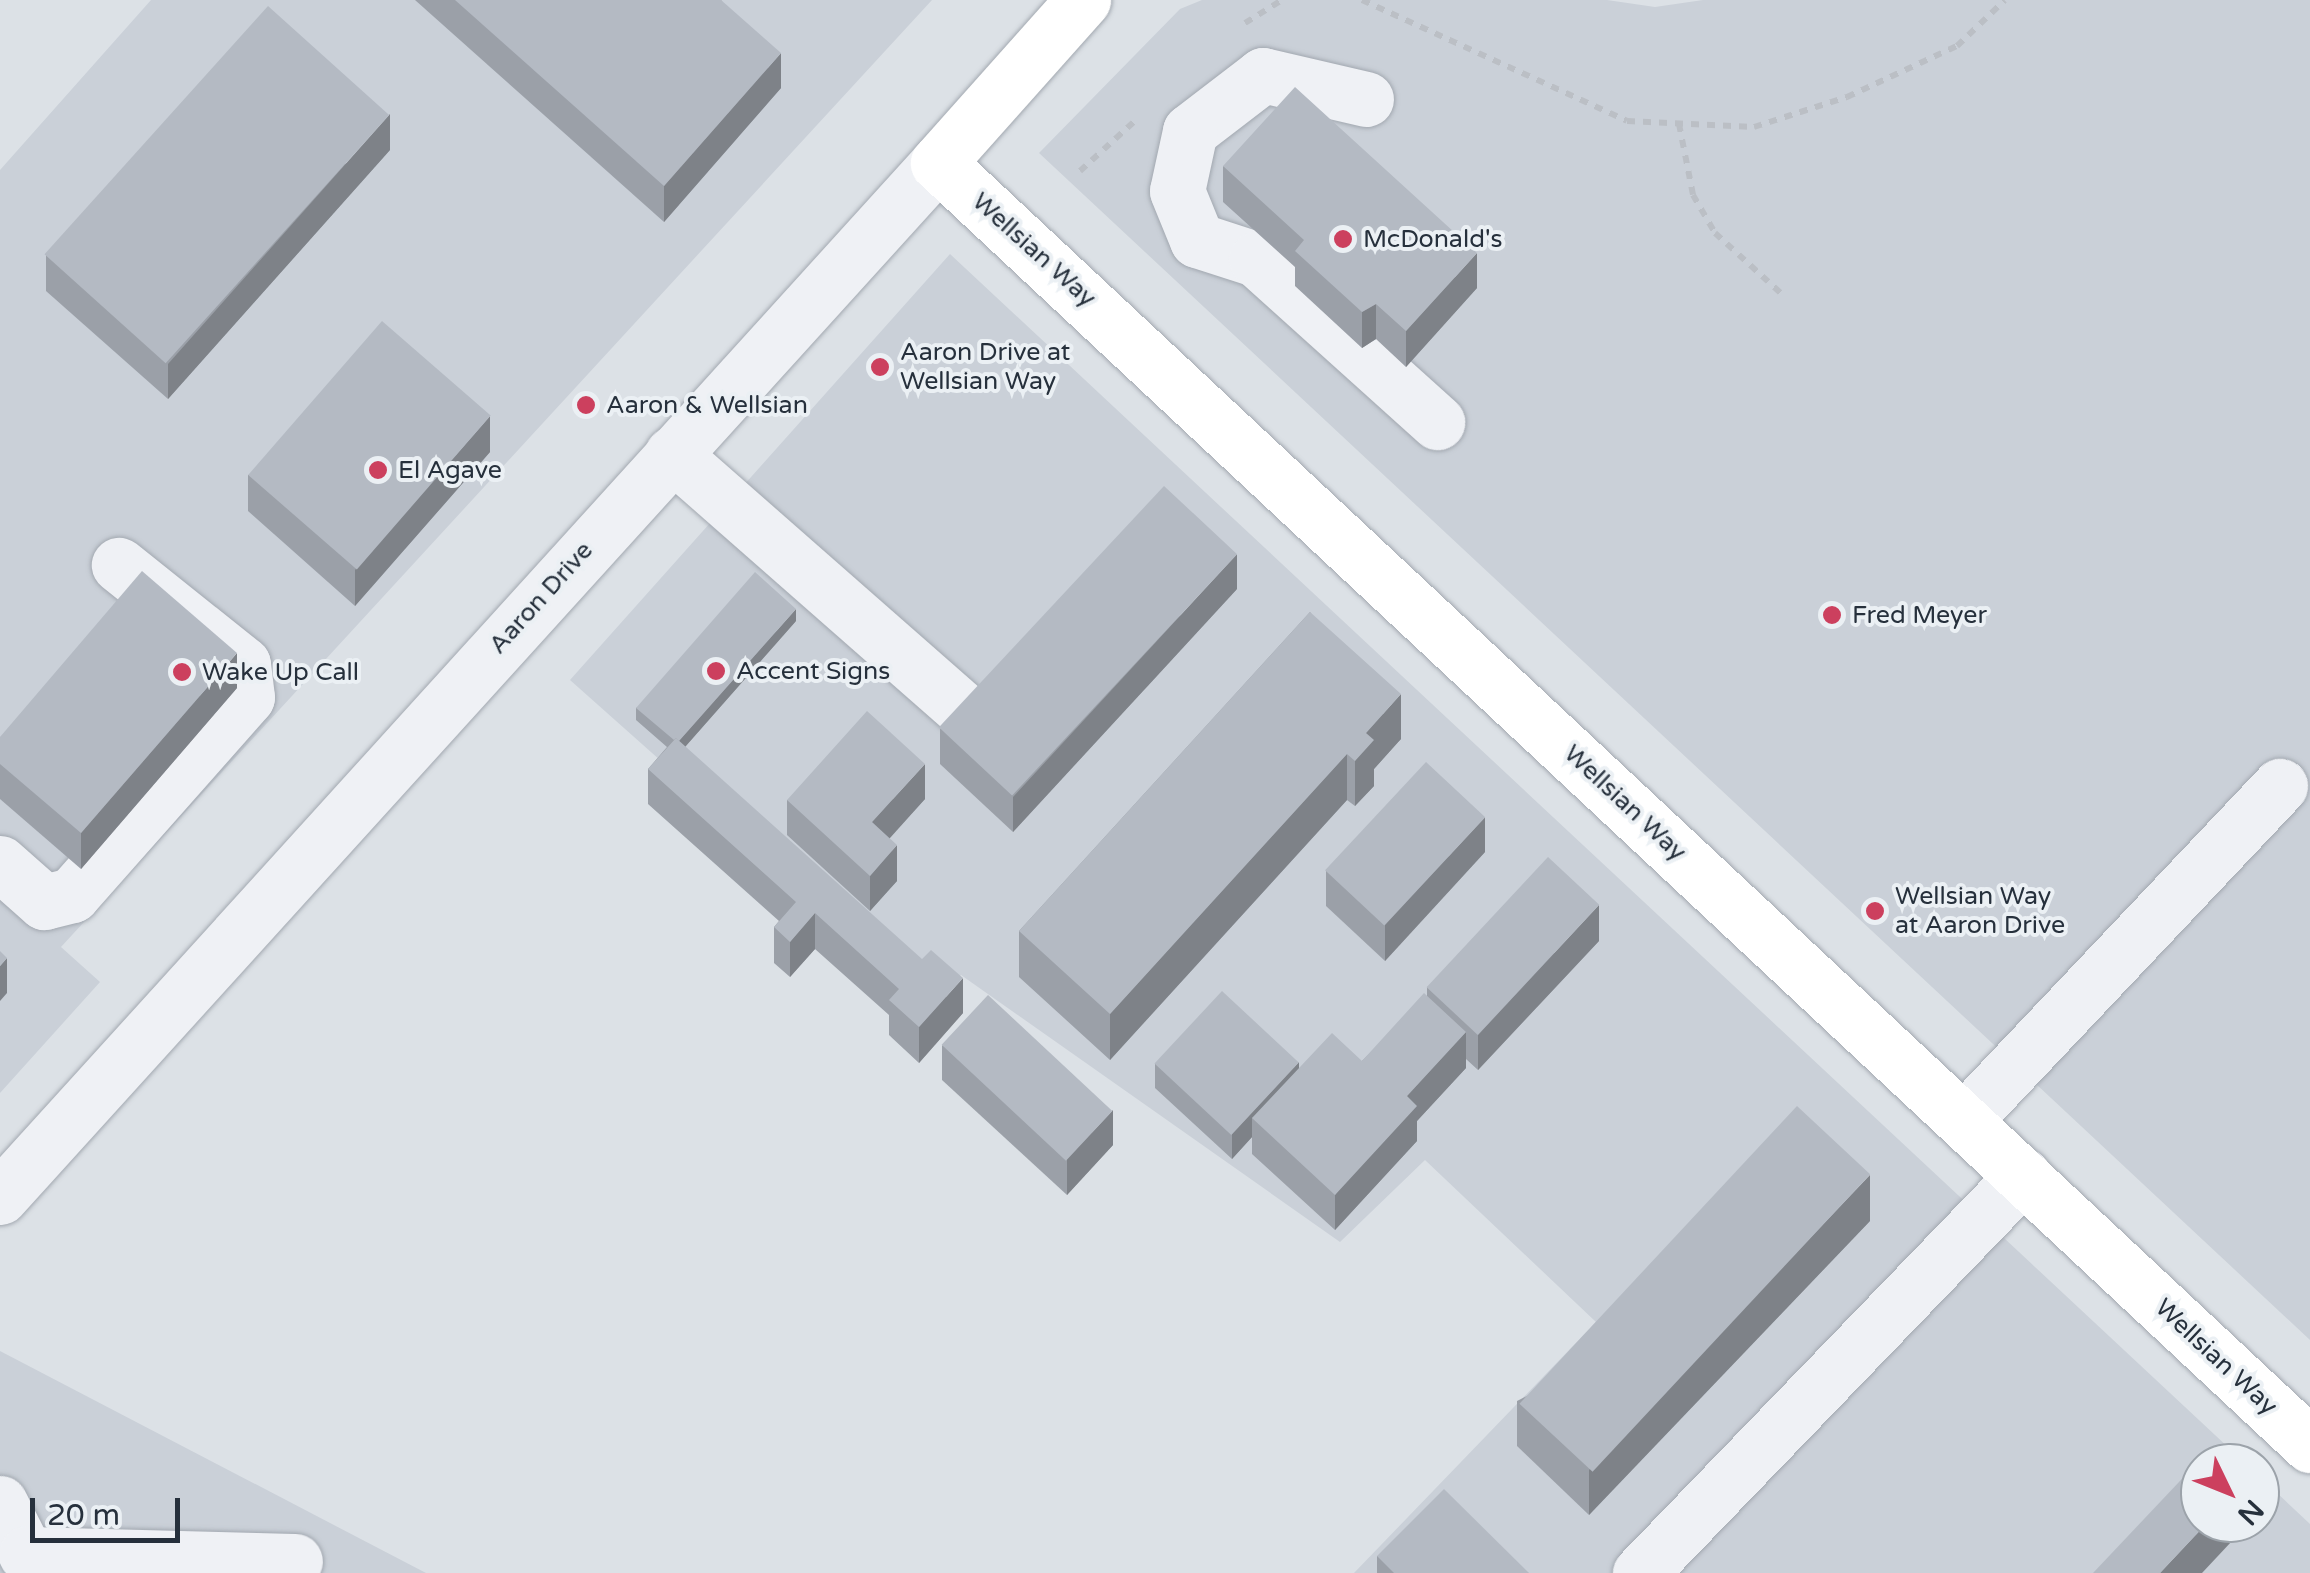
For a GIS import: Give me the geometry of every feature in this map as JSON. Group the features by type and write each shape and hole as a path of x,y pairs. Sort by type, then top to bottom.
{"main road":[{"name":"Aaron Drive","path":"938,163 1082,0"},
{"name":"Wellsian Way","path":"938,163 2310,1445"}],"street":[{"path":"1366,99 1263,75 1190,130 1177,191 1197,240 1256,259 1437,422"},
{"name":"Aaron Drive","path":"0,1197 938,163"},
{"path":"672,454 960,707"},
{"path":"0,863 44,902 72,894 246,697 243,664 119,566"},
{"path":"1964,1120 2280,786"},
{"path":"1640,1573 2023,1176"},
{"path":"0,1503 17,1563 142,1566 294,1561"}],"path":[{"path":"1362,0 1626,120 1754,128 1847,96 1957,46 2004,0"},
{"path":"1678,124 1694,195 1715,233 1783,295"}],"shaded area":[{"path":"151,0 932,0 61,947 100,982 0,1093 0,170"},
{"path":"1202,0 1607,0 1655,7 1703,0 2310,0 2310,1340 1039,153 1180,9"},
{"path":"950,254 2224,1443 2180,1443 2180,1543 2280,1543 2280,1496 2310,1524 2310,1573 1354,1573 1596,1322 1425,1160 1340,1242 961,975 932,1002 570,680"},
{"path":"0,1351 426,1573 0,1573"}],"building":[{"path":"455,0 721,0 781,53 664,186"},
{"path":"268,6 389,115 166,363 45,254"},
{"name":"McDonald's","path":"1295,87 1477,253 1406,331 1376,304 1362,312 1295,251 1304,240 1223,166"},
{"path":"382,321 491,415 357,569 248,475"},
{"path":"1164,486 1237,554 1012,796 939,727"},
{"path":"142,571 237,653 81,833 0,764 0,737"},
{"name":"Accent Signs","path":"755,572 796,609 679,741 674,740 636,708"},
{"path":"1310,612 1401,694 1366,733 1374,740 1355,761 1347,754 1110,1014 1019,931"},
{"path":"867,711 925,764 872,822 897,845 870,876 787,800"},
{"path":"676,738 922,959 931,950 963,978 919,1027 889,1000 899,989 815,913 790,942 774,927 796,902 648,769"},
{"path":"1426,762 1485,817 1384,925 1325,870"},
{"path":"1548,857 1599,905 1478,1035 1427,987"},
{"path":"1222,991 1299,1063 1231,1135 1154,1063"},
{"path":"1424,993 1466,1032 1407,1096 1417,1106 1335,1195 1252,1118 1332,1033 1362,1061"},
{"path":"988,995 1112,1111 1066,1161 942,1045"},
{"path":"1797,1106 1870,1174 1593,1472 1519,1404"},
{"path":"2180,1481 2180,1543 2188,1543 2160,1573 2093,1573"},
{"path":"1444,1489 1529,1573 1394,1573 1377,1556"}],"place":[{"name":"McDonald's","path":"1343,239"},
{"name":"Aaron Drive at Wellsian Way","path":"880,367"},
{"name":"Aaron & Wellsian","path":"586,405"},
{"name":"El Agave","path":"378,470"},
{"name":"Fred Meyer","path":"1832,615"},
{"name":"Accent Signs","path":"716,671"},
{"name":"Wake Up Call","path":"182,672"},
{"name":"Wellsian Way at Aaron Drive","path":"1875,911"}]}
